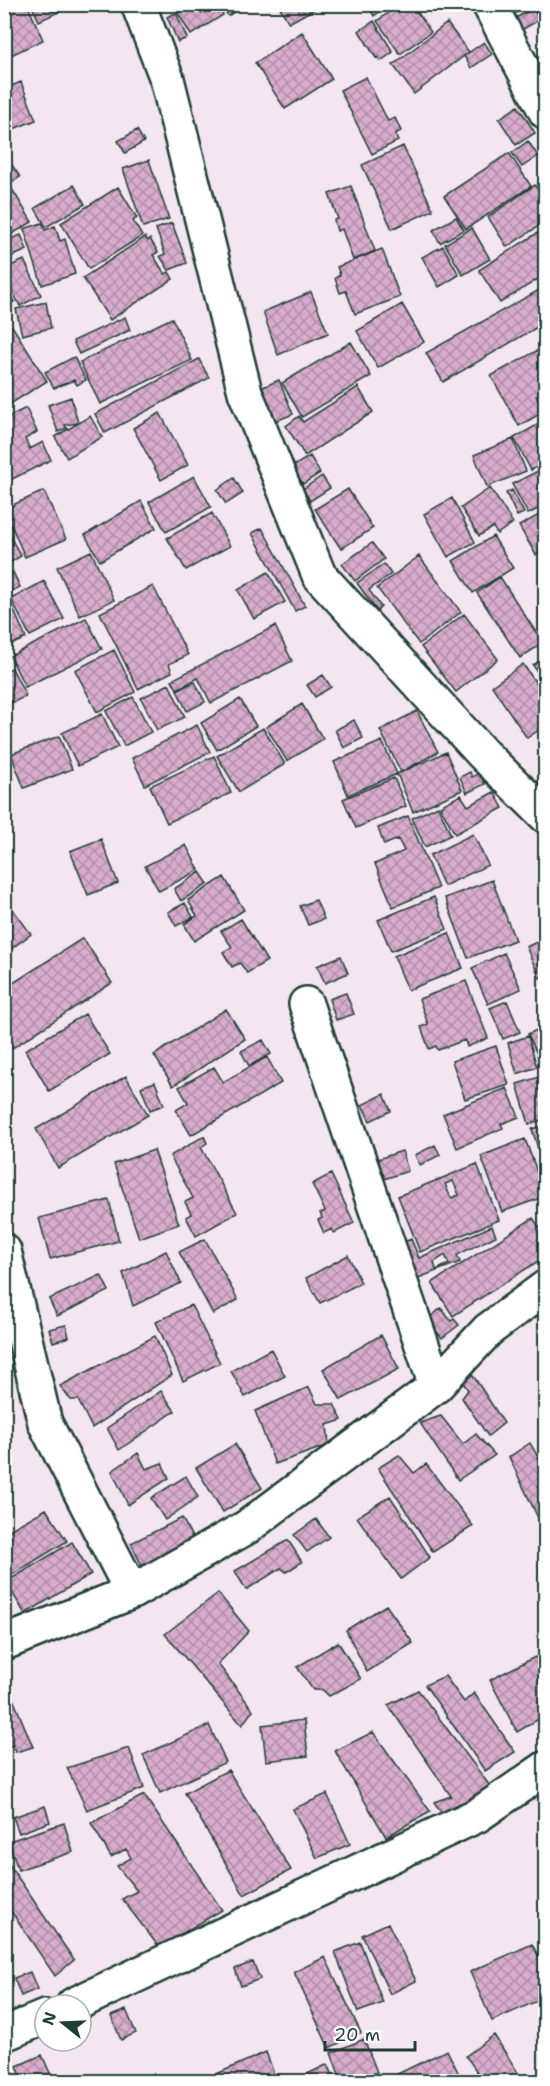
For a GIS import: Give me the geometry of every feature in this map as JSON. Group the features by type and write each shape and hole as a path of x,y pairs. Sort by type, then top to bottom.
{"street":[{"path":"138,4 167,79 245,392 319,575 483,754 546,816"},
{"path":"489,4 546,112"},
{"path":"306,1004 436,1386"},
{"path":"4,1251 45,1423 132,1592"},
{"path":"4,1643 132,1592 247,1527 436,1386 488,1330 546,1287"},
{"path":"93,1996 478,1815 546,1768"},
{"path":"4,2034 33,2022"}],"building":[{"path":"4,4 27,4 43,40 11,55 4,41"},
{"path":"31,4 60,4 63,10 39,21"},
{"path":"186,4 217,4 223,15 191,35 176,10"},
{"path":"221,4 246,4 228,16"},
{"path":"278,4 311,4 314,9 289,23"},
{"path":"367,4 391,4 374,16"},
{"path":"401,4 412,4 431,32 400,54 377,21"},
{"path":"508,4 531,4 514,14"},
{"path":"533,8 539,20 520,31 514,19"},
{"path":"176,13 187,38 178,42 167,17"},
{"path":"374,21 393,52 381,61 378,57 376,58 359,31"},
{"path":"447,23 469,52 414,94 393,65"},
{"path":"302,32 332,79 285,109 255,63"},
{"path":"484,42 492,54 471,68 464,56"},
{"path":"366,77 388,121 395,118 401,131 395,134 398,141 372,154 340,90"},
{"path":"21,82 36,120 11,130 4,113 4,89"},
{"path":"518,106 535,133 516,145 499,119"},
{"path":"137,130 144,142 125,153 118,141"},
{"path":"528,141 538,156 522,167 512,153"},
{"path":"403,146 433,210 392,229 362,165"},
{"path":"4,153 20,177 9,184 32,222 4,239"},
{"path":"509,153 531,186 466,229 444,196"},
{"path":"149,160 169,219 143,227 123,169"},
{"path":"74,185 85,204 46,227 35,208"},
{"path":"535,185 546,200 546,221 507,247 488,217"},
{"path":"351,186 375,251 353,260 342,229 337,231 334,220 338,219 329,194"},
{"path":"118,187 137,218 133,221 142,236 89,269 61,223"},
{"path":"456,217 464,230 440,243 433,230"},
{"path":"42,223 45,230 55,226 60,241 65,239 75,274 42,285 24,229"},
{"path":"172,223 187,263 169,270 160,256 165,254 156,229"},
{"path":"472,228 490,259 463,275 445,244"},
{"path":"542,230 546,236 546,274 500,303 479,270"},
{"path":"21,235 27,250 4,260 4,242"},
{"path":"145,237 148,241 150,239 158,252 153,255 165,274 169,272 173,279 110,320 83,278"},
{"path":"443,246 459,275 439,287 422,257"},
{"path":"382,249 400,297 355,314 346,291 340,293 335,278 340,275 337,267"},
{"path":"24,260 41,295 20,306 4,275 4,269"},
{"path":"4,284 14,302 4,308"},
{"path":"541,289 546,298 546,322 443,382 426,353"},
{"path":"311,292 328,333 278,355 263,312"},
{"path":"46,302 51,328 22,335 16,309"},
{"path":"402,304 424,342 378,368 357,331"},
{"path":"125,317 130,330 79,354 73,341"},
{"path":"172,318 192,360 100,404 80,362"},
{"path":"12,326 47,381 4,408 4,331"},
{"path":"351,342 371,376 302,417 282,383"},
{"path":"540,349 546,359 546,390 536,396 545,411 519,426 491,376"},
{"path":"74,357 86,380 77,385 74,380 54,388 45,372"},
{"path":"199,359 209,378 105,433 95,414"},
{"path":"279,380 293,414 271,423 261,388"},
{"path":"358,387 373,412 305,456 286,426 299,416 303,422"},
{"path":"71,397 78,423 65,425 67,428 58,432 48,405"},
{"path":"26,408 37,432 25,439 30,449 43,442 51,460 4,483 4,419"},
{"path":"160,413 188,465 161,480 133,428"},
{"path":"90,416 102,437 67,458 55,437"},
{"path":"546,420 546,463 531,470 514,438"},
{"path":"513,439 526,471 487,487 474,455"},
{"path":"310,456 320,473 303,484 292,467"},
{"path":"546,467 546,505 528,514 512,484"},
{"path":"194,476 211,507 166,532 149,502"},
{"path":"322,476 330,488 310,501 303,489"},
{"path":"234,478 243,493 226,504 217,490"},
{"path":"490,488 513,523 497,534 493,527 479,536 461,508"},
{"path":"348,489 373,528 341,549 315,509"},
{"path":"512,490 524,513 517,516 506,493"},
{"path":"44,491 66,539 25,557 4,509"},
{"path":"452,498 475,542 448,557 424,514"},
{"path":"141,501 156,528 100,561 85,535"},
{"path":"546,511 546,550 536,555 519,526"},
{"path":"212,513 230,546 186,570 167,538"},
{"path":"4,526 21,556 4,566"},
{"path":"262,528 305,606 295,611 252,533"},
{"path":"493,536 513,568 473,593 453,561"},
{"path":"372,543 384,559 355,581 342,564"},
{"path":"91,551 114,600 80,616 57,567"},
{"path":"419,556 461,612 419,644 377,588"},
{"path":"384,564 391,574 369,590 381,607 377,611 357,583"},
{"path":"13,572 20,587 4,595 4,576"},
{"path":"268,572 285,602 254,619 238,590"},
{"path":"500,577 543,643 520,658 477,593"},
{"path":"44,581 64,619 30,636 11,599"},
{"path":"153,586 188,655 169,664 172,672 138,689 100,613"},
{"path":"8,597 26,638 4,648 4,599"},
{"path":"464,614 498,659 456,692 421,647"},
{"path":"86,618 102,649 25,687 10,656"},
{"path":"275,626 292,661 211,703 198,678 177,689 172,680"},
{"path":"114,650 135,692 97,712 75,670"},
{"path":"546,657 546,686 533,665"},
{"path":"523,664 546,698 546,725 527,738 492,686"},
{"path":"12,668 26,696 4,707 4,671"},
{"path":"323,675 331,687 315,697 307,685"},
{"path":"195,682 205,702 187,711 177,690"},
{"path":"169,684 185,717 157,730 141,698"},
{"path":"133,697 151,732 124,746 106,711"},
{"path":"240,699 256,726 217,750 201,723"},
{"path":"302,704 323,739 287,761 266,727"},
{"path":"417,711 438,752 401,772 380,730"},
{"path":"102,714 118,747 78,766 62,733"},
{"path":"354,720 363,738 344,748 335,730"},
{"path":"197,725 210,752 145,785 132,758"},
{"path":"263,728 285,764 239,792 217,756"},
{"path":"59,736 72,769 24,788 11,754"},
{"path":"382,741 397,774 348,795 334,762"},
{"path":"446,752 462,790 413,812 397,774"},
{"path":"214,756 231,793 167,823 150,786"},
{"path":"470,772 472,777 480,773 485,784 467,793 460,777"},
{"path":"394,778 406,806 356,828 343,799"},
{"path":"494,792 503,808 455,834 440,806 461,795 468,806"},
{"path":"438,806 451,835 425,847 412,818"},
{"path":"408,816 438,888 393,907 375,864 404,851 398,839 384,845 378,828"},
{"path":"473,834 488,865 444,886 430,855"},
{"path":"101,839 118,883 88,895 70,851"},
{"path":"186,845 199,870 159,891 145,866"},
{"path":"200,872 208,884 181,901 174,889"},
{"path":"224,877 244,910 194,941 184,924 197,916 188,900"},
{"path":"492,880 515,940 468,958 445,898"},
{"path":"4,897 31,934 4,954"},
{"path":"434,897 447,929 391,951 378,920"},
{"path":"316,900 324,919 308,925 300,906"},
{"path":"185,903 193,917 176,926 168,912"},
{"path":"241,919 267,961 247,973 240,963 232,967 223,952 232,947 221,931"},
{"path":"449,933 463,968 408,990 394,956"},
{"path":"83,938 112,983 11,1049 4,1039 4,989"},
{"path":"546,938 546,976 540,978 526,947"},
{"path":"504,953 521,989 488,1004 472,968"},
{"path":"341,956 348,973 325,983 317,966"},
{"path":"466,981 488,1038 467,1047 465,1040 438,1050 436,1046 429,1049 421,1027 428,1024 419,999"},
{"path":"346,993 354,1014 336,1020 329,999"},
{"path":"507,1001 520,1032 503,1039 490,1008"},
{"path":"226,1009 245,1039 173,1086 154,1055"},
{"path":"85,1014 110,1054 49,1091 25,1050"},
{"path":"546,1026 546,1063 542,1065 528,1034"},
{"path":"528,1036 537,1067 517,1074 508,1043"},
{"path":"263,1040 271,1054 249,1066 241,1051"},
{"path":"496,1046 509,1085 465,1099 452,1061"},
{"path":"267,1057 281,1083 191,1135 176,1110 188,1103 179,1087 214,1067 223,1082"},
{"path":"546,1075 546,1119 529,1124 517,1084"},
{"path":"126,1076 148,1115 58,1168 36,1129"},
{"path":"155,1082 164,1105 150,1110 141,1087"},
{"path":"507,1088 519,1117 501,1124 503,1128 457,1148 443,1114"},
{"path":"384,1094 391,1111 370,1121 362,1105"},
{"path":"546,1125 546,1174 532,1129"},
{"path":"204,1136 207,1143 201,1147 237,1213 196,1236 186,1217 191,1214 185,1202 193,1198 170,1156"},
{"path":"525,1139 546,1196 502,1212 481,1156"},
{"path":"435,1145 440,1155 420,1165 415,1155"},
{"path":"154,1150 179,1224 139,1238 114,1164"},
{"path":"402,1151 408,1171 384,1179 378,1159"},
{"path":"477,1164 499,1220 420,1252 398,1196","holes":["453,1181 459,1195 451,1198 445,1184"]},
{"path":"331,1174 354,1223 334,1233 332,1229 324,1233 318,1220 322,1218 320,1213 325,1211 312,1184"},
{"path":"109,1200 119,1241 50,1259 39,1218"},
{"path":"533,1218 546,1237 546,1256 453,1316 432,1283"},
{"path":"492,1226 496,1236 457,1255 460,1262 413,1280 398,1245 411,1239 419,1258","holes":["445,1255 449,1264 436,1270 434,1262"]},
{"path":"205,1239 238,1300 213,1314 179,1252"},
{"path":"166,1251 181,1283 133,1306 123,1273"},
{"path":"348,1255 361,1283 320,1303 306,1278"},
{"path":"101,1275 109,1291 57,1316 49,1299"},
{"path":"191,1305 220,1363 183,1381 156,1322"},
{"path":"441,1308 451,1321 454,1319 459,1325 442,1338 427,1320"},
{"path":"66,1325 69,1337 53,1342 49,1329"},
{"path":"381,1335 399,1369 341,1400 323,1369"},
{"path":"155,1336 172,1375 92,1428 78,1400 71,1400 60,1386"},
{"path":"271,1349 285,1376 245,1397 231,1371"},
{"path":"472,1374 504,1423 488,1436 462,1398 468,1390 462,1381"},
{"path":"309,1387 317,1404 334,1404 342,1420 327,1425 329,1445 275,1464 255,1411"},
{"path":"161,1391 175,1411 119,1450 107,1428"},
{"path":"441,1416 463,1444 476,1434 495,1455 458,1480 420,1423"},
{"path":"530,1443 546,1471 546,1522 541,1524 509,1457"},
{"path":"235,1444 262,1488 223,1512 196,1468"},
{"path":"138,1453 146,1469 162,1463 169,1478 128,1505 112,1471"},
{"path":"399,1455 414,1473 426,1464 473,1526 433,1552 378,1468"},
{"path":"186,1476 198,1497 165,1520 151,1498"},
{"path":"390,1496 430,1557 401,1579 357,1517"},
{"path":"46,1509 67,1541 4,1580 4,1533"},
{"path":"182,1518 194,1541 142,1566 131,1543"},
{"path":"316,1519 329,1537 307,1552 294,1535"},
{"path":"288,1540 302,1562 286,1572 281,1568 246,1590 235,1571"},
{"path":"72,1542 91,1574 25,1614 6,1582"},
{"path":"218,1593 249,1631 218,1664 253,1710 242,1725 165,1634"},
{"path":"386,1605 413,1643 367,1672 346,1630"},
{"path":"338,1642 361,1679 329,1696 323,1690 313,1690 297,1667"},
{"path":"535,1657 546,1668 546,1721 542,1717 517,1732 490,1680"},
{"path":"445,1676 464,1702 474,1693 515,1752 485,1771 425,1685"},
{"path":"4,1677 33,1747 16,1752 14,1745 4,1747"},
{"path":"418,1690 490,1786 447,1821 434,1802 451,1796 388,1705"},
{"path":"304,1720 308,1756 266,1761 262,1725"},
{"path":"209,1725 226,1762 160,1793 143,1755"},
{"path":"373,1732 430,1811 386,1837 335,1751"},
{"path":"129,1748 144,1788 87,1810 67,1768"},
{"path":"228,1770 291,1870 244,1895 185,1793"},
{"path":"327,1794 350,1844 317,1858 293,1809"},
{"path":"144,1795 222,1910 159,1947 122,1899 137,1891 117,1866 131,1858 126,1849 111,1857 91,1823"},
{"path":"45,1806 50,1822 19,1833 13,1817"},
{"path":"64,1823 73,1852 18,1870 9,1841"},
{"path":"4,1857 74,1960 55,1976 4,1901"},
{"path":"388,1923 416,1981 390,1994 362,1935"},
{"path":"360,1942 383,2003 358,2012 335,1952"},
{"path":"532,1944 546,1970 546,1997 492,2021 470,1972"},
{"path":"325,1957 361,2033 329,2048 294,1972"},
{"path":"253,1962 260,1979 241,1986 235,1969"},
{"path":"30,1972 37,1989 21,1996 14,1978"},
{"path":"126,2010 136,2033 121,2040 111,2016"},
{"path":"494,2035 524,2082 484,2082 466,2056"},
{"path":"364,2039 377,2072 352,2082 342,2082 331,2053"},
{"path":"447,2050 463,2082 385,2082 385,2080"},
{"path":"266,2052 277,2082 203,2082 203,2080"},
{"path":"42,2055 50,2073 23,2082 17,2066"},
{"path":"328,2064 336,2082 291,2082"}]}
